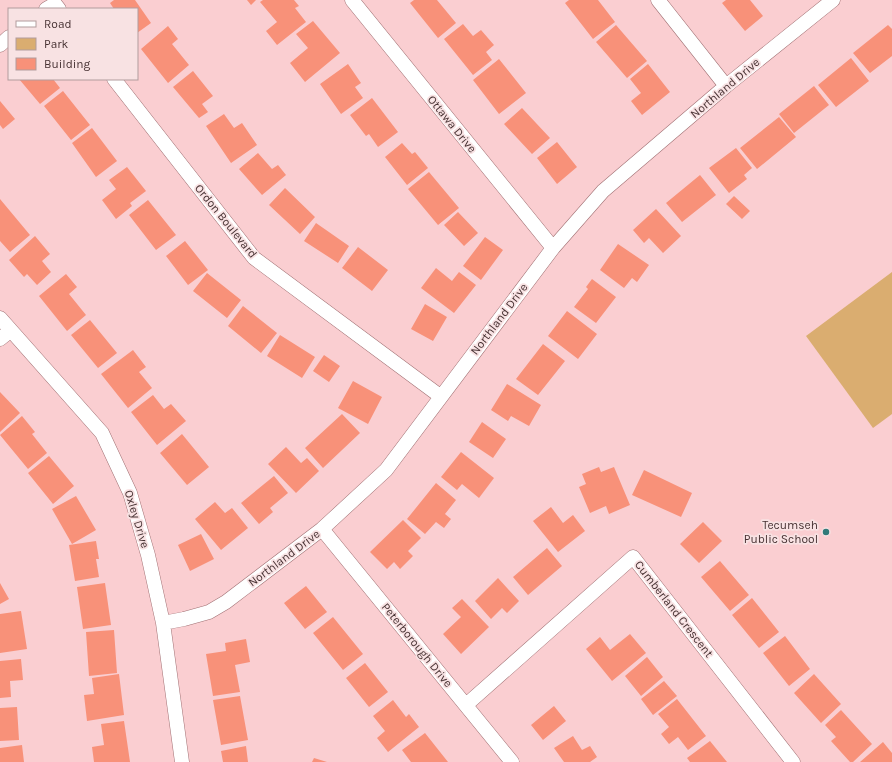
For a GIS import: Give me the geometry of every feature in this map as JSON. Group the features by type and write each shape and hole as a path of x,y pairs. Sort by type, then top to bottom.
{"street":[{"name":"Ottawa Drive","path":"352,0 553,248"},
{"path":"658,0 726,86"},
{"name":"Northland Drive","path":"163,623 209,612 226,602 322,529 386,470 440,396 553,248 604,191 726,86 833,0"},
{"path":"48,8 55,4 58,8"},
{"path":"0,45 8,38"},
{"name":"Ordon Boulevard","path":"115,80 254,258 440,396"},
{"name":"Oxley Drive","path":"0,318 5,335 102,433 130,493 148,555 163,623 182,762"},
{"name":"Peterborough Drive","path":"322,529 512,762"},
{"name":"Cumberland Crescent","path":"466,705 634,557 792,762"}],"green space":[{"path":"892,272 892,414 873,428 806,336"}],"building":[{"path":"114,0 135,0 151,23 138,32 138,8 113,8 110,3"},
{"path":"247,0 256,0 251,5"},
{"path":"263,0 294,0 299,6 295,8 306,22 277,45 266,31 277,22 260,2"},
{"path":"414,0 437,0 456,23 438,38 410,3"},
{"path":"569,0 598,0 615,22 593,39 565,3"},
{"path":"726,0 750,0 763,16 745,31 722,3"},
{"path":"313,21 340,53 305,82 290,63 308,48 296,34"},
{"path":"463,24 473,36 481,30 494,45 486,52 492,60 473,75 444,39"},
{"path":"616,25 647,61 627,78 596,42"},
{"path":"888,25 892,29 892,56 870,73 853,53"},
{"path":"168,26 178,39 172,44 189,65 168,83 141,49"},
{"path":"851,58 869,81 836,107 818,85"},
{"path":"499,59 526,93 499,114 473,80"},
{"path":"348,64 361,83 355,87 363,98 341,114 320,84"},
{"path":"648,64 670,92 642,115 631,101 641,93 630,79"},
{"path":"193,71 213,96 202,104 208,112 199,118 173,87"},
{"path":"20,80 54,80 60,88 40,104"},
{"path":"814,86 829,105 794,133 779,114"},
{"path":"63,91 90,125 71,140 44,106"},
{"path":"372,98 398,132 378,147 369,134 366,136 350,115"},
{"path":"0,101 15,119 3,129 0,125"},
{"path":"522,108 550,138 532,154 504,124"},
{"path":"224,114 234,128 242,123 257,145 231,163 206,126"},
{"path":"779,117 796,137 757,169 740,148"},
{"path":"92,128 117,161 96,177 72,143"},
{"path":"557,142 577,167 557,184 537,158"},
{"path":"402,143 412,154 415,152 428,168 407,185 385,157"},
{"path":"736,148 752,168 744,175 747,179 729,193 709,168"},
{"path":"258,153 272,169 278,165 286,175 262,195 239,169"},
{"path":"127,167 146,191 130,203 132,206 116,219 102,200 116,189 109,180"},
{"path":"429,172 459,208 438,225 408,189"},
{"path":"700,175 716,195 682,222 666,203"},
{"path":"285,188 315,217 300,234 269,205"},
{"path":"734,196 750,211 742,219 726,204"},
{"path":"0,199 30,235 10,252 0,241"},
{"path":"148,200 176,235 156,250 129,215"},
{"path":"656,209 681,236 663,253 649,238 644,243 633,230"},
{"path":"458,212 478,233 464,246 444,225"},
{"path":"316,223 349,246 338,263 304,241"},
{"path":"35,236 50,254 42,261 51,272 37,285 27,274 24,277 9,260"},
{"path":"485,237 503,250 481,280 463,266"},
{"path":"185,241 208,270 188,285 166,256"},
{"path":"618,244 649,265 637,282 632,278 624,288 600,270"},
{"path":"358,247 388,270 372,291 342,268"},
{"path":"436,268 452,281 459,272 476,285 454,313 421,288"},
{"path":"207,273 241,300 227,318 193,291"},
{"path":"66,274 77,287 69,294 86,315 67,331 39,296"},
{"path":"592,279 616,297 596,323 574,307 588,289 586,287"},
{"path":"425,304 447,317 433,341 411,329"},
{"path":"243,306 277,333 261,353 228,326"},
{"path":"567,311 597,334 578,359 548,336"},
{"path":"90,320 117,353 98,368 71,335"},
{"path":"280,335 315,357 302,378 267,356"},
{"path":"543,344 565,361 538,395 516,379"},
{"path":"133,350 146,367 139,372 152,388 128,408 101,374"},
{"path":"324,355 340,366 329,382 313,371"},
{"path":"353,381 382,397 368,424 338,408"},
{"path":"507,384 541,405 529,426 511,416 508,421 491,410"},
{"path":"0,392 20,413 0,432"},
{"path":"153,395 164,409 171,404 186,421 157,445 131,412"},
{"path":"342,414 360,433 323,468 305,448"},
{"path":"22,416 35,432 32,434 47,453 28,469 0,435"},
{"path":"482,422 506,439 493,458 469,442"},
{"path":"182,434 209,467 187,485 160,453"},
{"path":"286,447 301,463 307,458 319,471 296,493 268,464"},
{"path":"461,452 494,478 479,498 462,484 457,490 441,477"},
{"path":"49,456 74,486 53,504 28,473"},
{"path":"599,467 601,472 614,467 630,505 609,514 606,506 590,513 579,487 586,484 582,474"},
{"path":"644,470 692,493 681,517 632,495"},
{"path":"274,476 288,493 270,508 273,512 259,524 241,503"},
{"path":"436,483 456,500 445,514 451,519 444,528 436,522 425,534 407,519"},
{"path":"76,496 96,530 72,544 52,509"},
{"path":"215,502 225,513 232,508 248,528 221,550 195,519"},
{"path":"551,507 563,523 573,515 585,531 558,552 533,521"},
{"path":"403,520 421,538 408,551 413,556 400,569 394,562 387,569 370,552"},
{"path":"703,522 722,541 699,563 680,544"},
{"path":"201,534 214,559 190,571 178,545"},
{"path":"96,541 99,559 96,559 99,577 75,581 69,545"},
{"path":"547,548 562,566 528,595 513,577"},
{"path":"720,561 749,595 730,611 701,577"},
{"path":"498,578 519,601 507,613 502,608 491,619 475,601"},
{"path":"0,583 9,599 0,604"},
{"path":"105,583 111,625 83,629 77,587"},
{"path":"306,586 327,612 305,629 284,603"},
{"path":"752,598 779,632 759,648 732,615"},
{"path":"462,599 489,627 461,654 443,634 461,617 452,608"},
{"path":"21,611 27,649 0,653 0,614"},
{"path":"333,617 363,654 343,670 313,633"},
{"path":"114,630 117,673 89,676 86,632"},
{"path":"630,634 646,653 612,681 586,649 600,637 610,650"},
{"path":"785,636 810,669 789,686 763,653"},
{"path":"246,639 250,662 235,665 240,692 213,696 206,654 226,651 225,643"},
{"path":"647,657 663,677 641,696 625,676"},
{"path":"21,659 23,680 10,681 11,697 0,698 0,661"},
{"path":"365,663 388,692 369,707 346,678"},
{"path":"119,674 124,715 87,721 84,695 94,694 92,678"},
{"path":"814,674 841,704 821,723 794,693"},
{"path":"664,681 677,696 653,715 641,699"},
{"path":"240,696 248,740 221,745 213,700"},
{"path":"677,699 706,736 688,750 678,737 669,744 661,734 669,727 658,714"},
{"path":"393,700 406,717 409,714 419,727 388,752 377,738 385,731 373,716"},
{"path":"554,706 566,721 543,740 531,725"},
{"path":"17,707 19,740 0,741 0,708"},
{"path":"841,710 872,744 853,762 850,762 831,741 836,737 825,725"},
{"path":"124,721 130,762 94,762 92,747 104,745 101,724"},
{"path":"425,733 448,762 411,762 402,750"},
{"path":"573,736 582,750 590,746 597,757 590,762 564,762 554,748"},
{"path":"710,741 727,762 690,762 687,758"},
{"path":"883,742 892,753 892,762 860,762"},
{"path":"22,745 24,762 0,762 0,748"},
{"path":"246,746 248,762 223,762 221,751"},
{"path":"314,758 327,762 312,762"}],"place":[{"name":"Tecumseh Public School","path":"826,532"}]}
